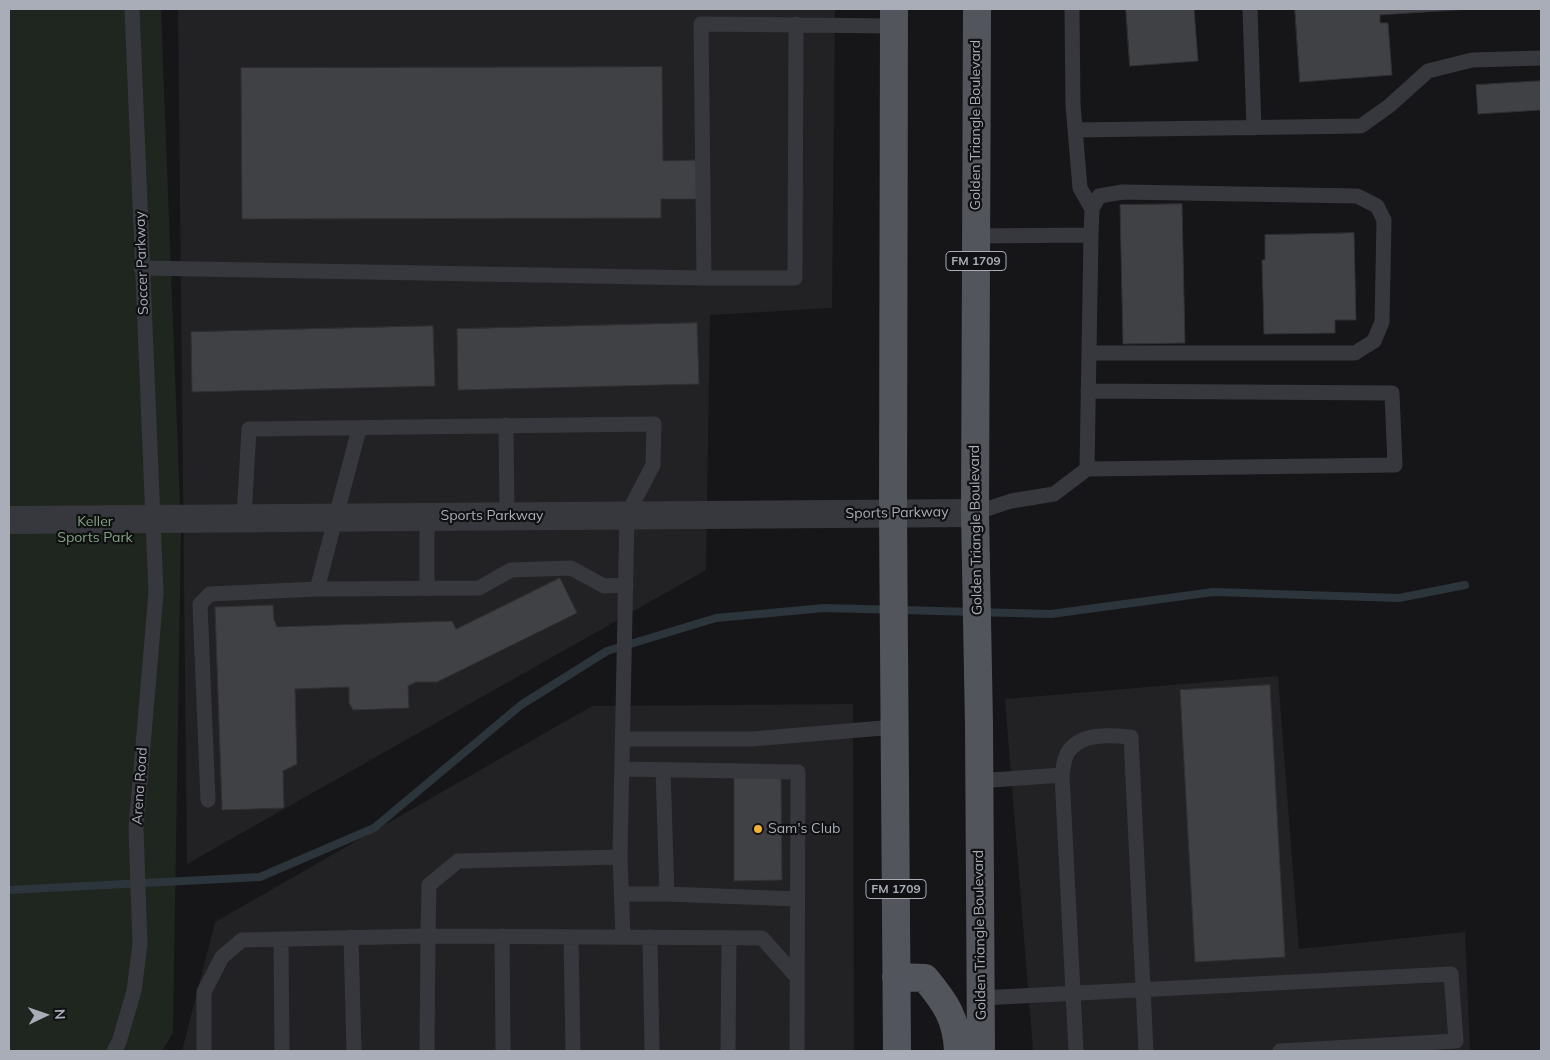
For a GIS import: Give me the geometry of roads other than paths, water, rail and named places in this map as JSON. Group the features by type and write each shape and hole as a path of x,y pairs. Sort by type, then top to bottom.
{"main road":[{"name":"Golden Triangle Boulevard","path":"977,9 975,513 979,725 981,1051"},
{"name":"FM 1709","path":"894,17 893,513 897,1051"},
{"path":"896,977 925,978 947,1004 958,1034 958,1051"}],"street":[{"name":"Sports Parkway","path":"9,520 337,516 975,513"}],"lane":[{"name":"Soccer Parkway","path":"132,9 141,268 154,518"},
{"path":"1072,9 1075,130 1080,188 1092,210"},
{"path":"1250,9 1254,128"},
{"path":"704,278 701,24 796,24 894,17"},
{"path":"141,268 795,278 796,24"},
{"path":"1075,130 1361,126 1389,106 1428,71 1472,60 1541,58"},
{"path":"1087,469 1091,235 1092,210 1099,196 1123,192 1357,196 1377,206 1384,220 1382,322 1374,340 1355,353 1089,353"},
{"path":"976,236 1091,235"},
{"path":"975,513 1011,500 1030,500 1054,494 1087,469 1395,465 1392,394 1088,391"},
{"path":"244,517 249,429 654,424 653,465 627,515 625,696 620,857 623,937"},
{"path":"506,426 507,516"},
{"path":"317,589 359,429"},
{"path":"426,516 427,589"},
{"name":"Arena Road","path":"114,1051 119,1042 134,991 140,933 136,828 156,593 154,518"},
{"path":"208,800 200,604 210,594 317,589 479,588 511,570 571,568 604,586 626,585"},
{"path":"623,739 752,739 895,727"},
{"path":"1076,1051 1062,776 1068,752 1081,742 1101,734 1132,737 1146,1051"},
{"path":"622,769 798,772 797,1051"},
{"path":"663,770 667,894"},
{"path":"978,781 1062,776"},
{"path":"428,1051 429,885 458,861 620,857"},
{"path":"622,894 797,899"},
{"path":"204,1051 204,992 222,957 242,940 428,936 762,938 796,976"},
{"path":"502,936 503,1051"},
{"path":"571,937 574,1051"},
{"path":"650,937 652,1051"},
{"path":"352,938 354,1051"},
{"path":"728,1051 729,938"},
{"path":"282,939 282,1051"},
{"path":"981,998 1451,974 1456,1046 1280,1051"}],"waterway":[{"path":"9,890 260,877 374,828 521,705 607,651 716,618 824,608 1051,614 1213,592 1399,598 1465,585"}],"place":[{"name":"Sam's Club","path":"758,829"}],"park label":[{"name":"Keller Sports Park","path":"95,530"}]}
